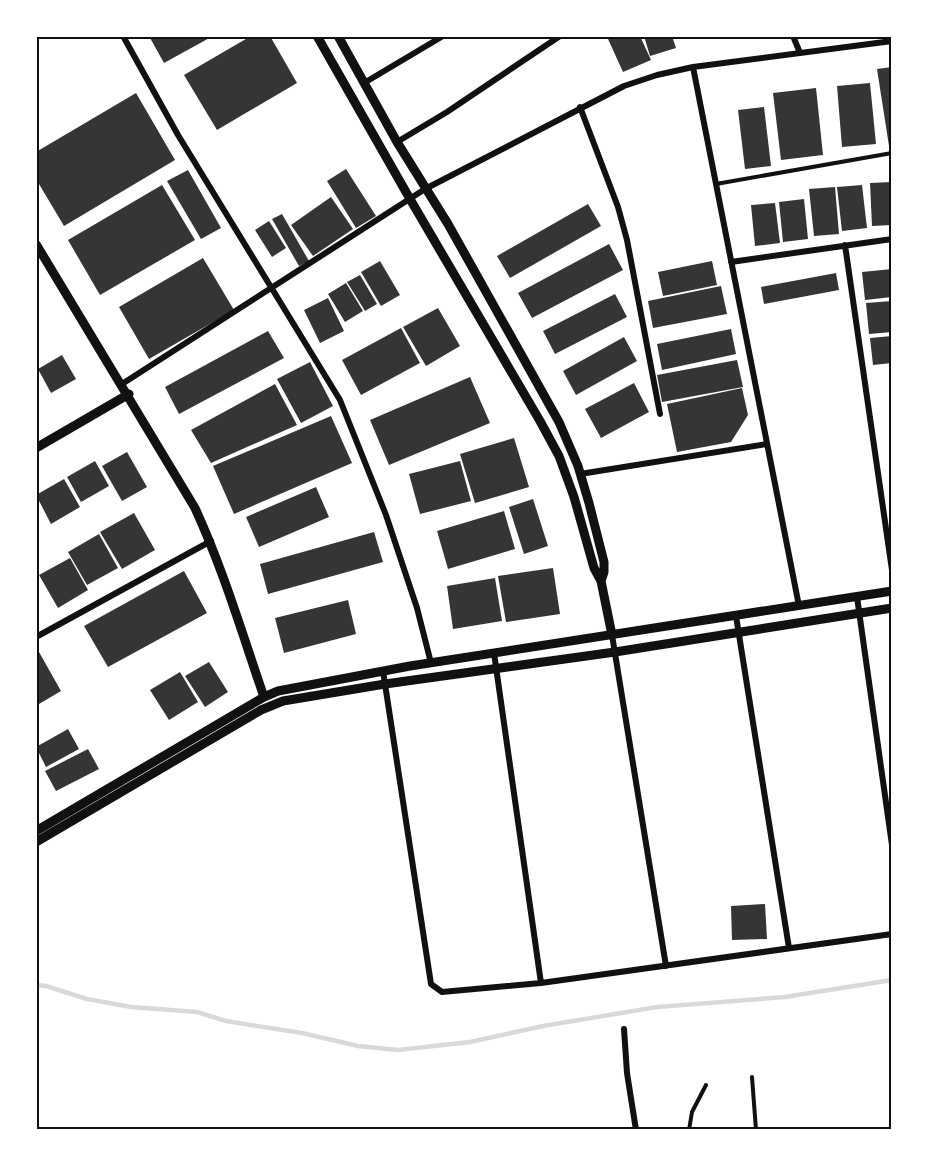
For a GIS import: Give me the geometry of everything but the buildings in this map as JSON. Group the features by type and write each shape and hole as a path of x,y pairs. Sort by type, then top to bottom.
{"street":[{"path":"123,36 178,135 340,400 386,515 417,608 431,663"},
{"path":"317,36 559,456 574,497 594,568 601,581 615,652 666,966"},
{"path":"338,36 560,422 580,474 604,562 601,581"},
{"path":"364,82 443,36"},
{"path":"397,142 447,112 560,36"},
{"path":"793,36 800,53"},
{"path":"122,384 425,189 624,86 657,75 693,67 876,40 892,41"},
{"path":"693,67 799,606"},
{"path":"580,107 618,207 627,240 660,414"},
{"path":"731,262 892,239"},
{"path":"36,244 129,394 195,508 210,541 264,697"},
{"path":"845,245 892,570"},
{"path":"36,448 129,394"},
{"path":"580,474 767,444"},
{"path":"36,637 210,541"},
{"path":"36,831 264,697 278,691 431,663 892,591"},
{"path":"857,597 892,845"},
{"path":"36,842 272,705 283,701 892,608"},
{"path":"736,616 789,948"},
{"path":"494,653 541,983"},
{"path":"383,671 431,984 442,992 541,983 892,934"},
{"path":"624,1029 627,1073 636,1130"}],"lane":[{"path":"716,184 892,153"},
{"path":"752,1077 756,1130"},
{"path":"688,1130 692,1112 706,1084"}],"waterway":[{"path":"36,985 87,999 131,1007 197,1012 226,1021 302,1033 358,1046 398,1050 470,1042 543,1026 657,1007 785,997 892,980"}]}
